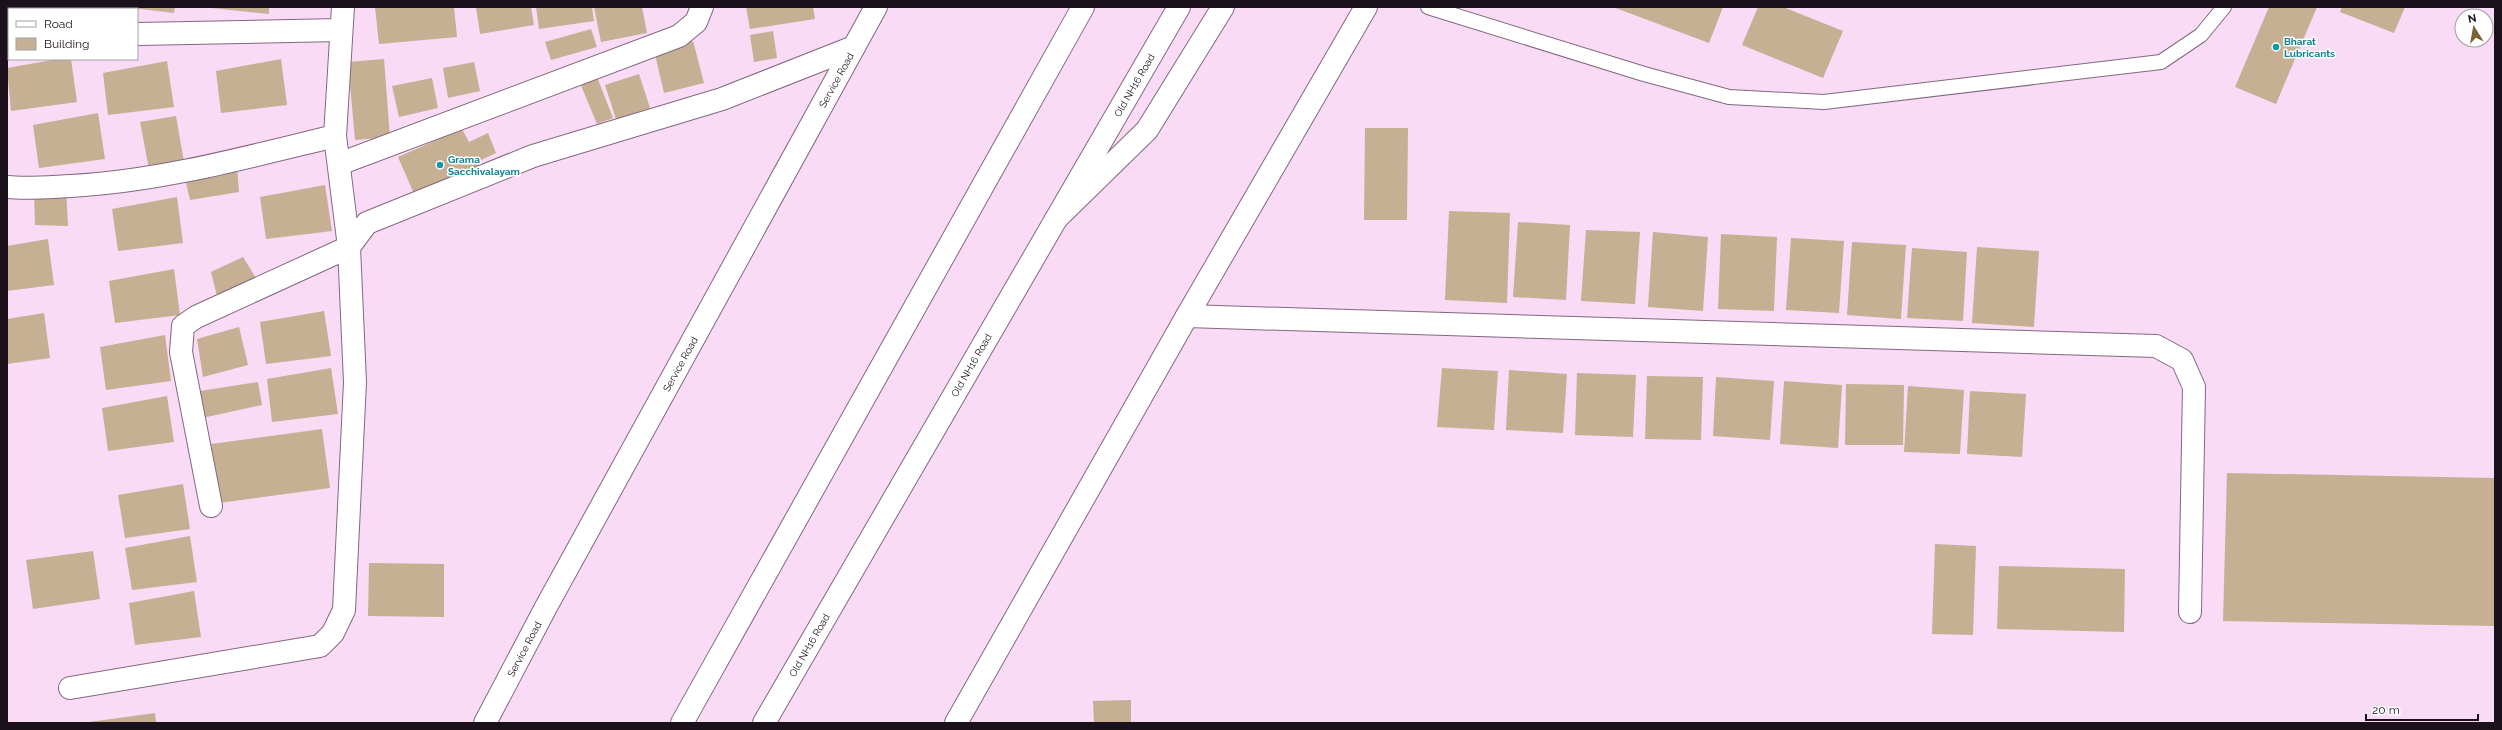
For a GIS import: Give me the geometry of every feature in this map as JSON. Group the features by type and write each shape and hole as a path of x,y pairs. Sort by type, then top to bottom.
{"main road":[{"path":"70,688 320,646 334,633 344,610 355,382 349,247 335,136 340,30 343,7"},
{"path":"339,164 679,36 696,22 702,7"},
{"name":"Service Road","path":"485,723 546,607 876,7"},
{"path":"682,723 1083,7"},
{"name":"Old NH16 Road","path":"764,723 1179,7"},
{"path":"1056,219 1147,130 1223,7"},
{"path":"956,723 1187,316 1366,7"},
{"path":"138,34 340,30"},
{"path":"211,506 181,352 183,326 196,317 349,247 367,223 533,156 722,99 854,47"},
{"path":"7,187 25,189 106,184 189,171 335,136"},
{"path":"1187,316 2156,346 2182,360 2194,387 2190,612"}],"lane":[{"path":"1428,7 1644,74 1729,97 1824,102 2161,62 2201,35 2224,7"}],"building":[{"path":"132,7 175,7 174,13"},
{"path":"269,7 269,14 212,8"},
{"path":"375,7 454,7 457,37 379,44"},
{"path":"476,7 531,7 534,25 480,34"},
{"path":"536,7 592,7 594,21 539,29"},
{"path":"594,7 642,7 647,33 601,42"},
{"path":"746,7 813,7 815,19 750,29"},
{"path":"1613,7 1723,7 1709,43"},
{"path":"1758,7 1783,7 1843,31 1823,78 1742,45"},
{"name":"Bharat Lubricants","path":"2269,7 2317,7 2276,104 2235,87"},
{"path":"2342,7 2405,7 2394,33 2340,12"},
{"path":"591,29 597,47 551,60 545,42"},
{"path":"773,31 777,58 754,62 750,35"},
{"path":"693,41 704,83 664,93 654,50"},
{"path":"281,59 287,105 221,113 216,71"},
{"path":"384,59 390,137 355,140 348,62"},
{"path":"52,60 71,60 77,102 11,111 7,68"},
{"path":"167,61 174,107 108,115 103,73"},
{"path":"474,62 480,91 448,98 443,68"},
{"path":"639,74 650,108 616,119 605,85"},
{"path":"597,77 613,118 597,124 580,83"},
{"path":"432,78 438,108 399,117 392,86"},
{"path":"98,113 105,159 39,168 33,125"},
{"path":"176,116 184,162 149,169 140,122"},
{"path":"1365,128 1408,128 1407,220 1364,220"},
{"name":"Grama Sacchivalayam","path":"462,129 469,142 488,133 496,153 477,162 480,168 415,196 398,157"},
{"path":"237,167 239,192 190,200 185,178"},
{"path":"325,185 332,231 266,239 260,197"},
{"path":"66,187 68,226 35,225 34,192"},
{"path":"177,197 183,243 118,251 112,209"},
{"path":"1449,211 1510,213 1507,303 1445,300"},
{"path":"1518,222 1570,225 1566,300 1513,297"},
{"path":"1586,230 1640,232 1635,304 1581,301"},
{"path":"1653,232 1708,237 1703,311 1648,307"},
{"path":"1721,234 1777,237 1774,311 1718,309"},
{"path":"1791,238 1844,241 1839,313 1786,310"},
{"path":"48,239 54,285 7,291 7,246"},
{"path":"1852,242 1906,245 1901,319 1847,315"},
{"path":"1977,247 2039,251 2034,327 1972,323"},
{"path":"1912,248 1967,252 1963,321 1907,318"},
{"path":"243,257 256,278 217,296 211,272"},
{"path":"174,269 180,315 115,323 109,281"},
{"path":"324,311 331,356 266,364 260,322"},
{"path":"44,313 50,358 7,364 7,319"},
{"path":"239,327 248,365 203,377 197,339"},
{"path":"165,335 171,381 106,390 100,347"},
{"path":"331,368 338,414 272,422 267,379"},
{"path":"1442,368 1498,371 1494,430 1437,427"},
{"path":"1509,370 1567,374 1563,433 1506,430"},
{"path":"1577,373 1636,375 1633,437 1575,435"},
{"path":"1647,376 1703,377 1701,440 1645,439"},
{"path":"1716,377 1774,381 1770,440 1713,436"},
{"path":"1784,381 1842,385 1838,448 1780,444"},
{"path":"258,382 262,405 202,418 200,391"},
{"path":"1846,384 1904,385 1903,445 1845,445"},
{"path":"1908,386 1964,390 1960,454 1904,452"},
{"path":"1970,391 2026,394 2022,457 1967,454"},
{"path":"167,396 174,442 108,451 102,408"},
{"path":"322,429 330,488 219,503 211,444"},
{"path":"2227,473 2495,478 2495,626 2223,621"},
{"path":"183,484 190,529 125,538 118,495"},
{"path":"190,536 197,582 132,590 125,548"},
{"path":"1935,544 1976,546 1973,635 1932,634"},
{"path":"93,551 100,599 33,609 26,560"},
{"path":"369,563 444,564 444,617 368,616"},
{"path":"1999,566 2125,569 2124,632 1997,629"},
{"path":"194,591 201,637 135,645 129,603"},
{"path":"1131,700 1131,723 1094,723 1093,701"},
{"path":"155,713 156,723 89,723 89,722"}],"place":[{"name":"Bharat Lubricants","path":"2276,47"},
{"name":"Grama Sacchivalayam","path":"440,165"}]}
